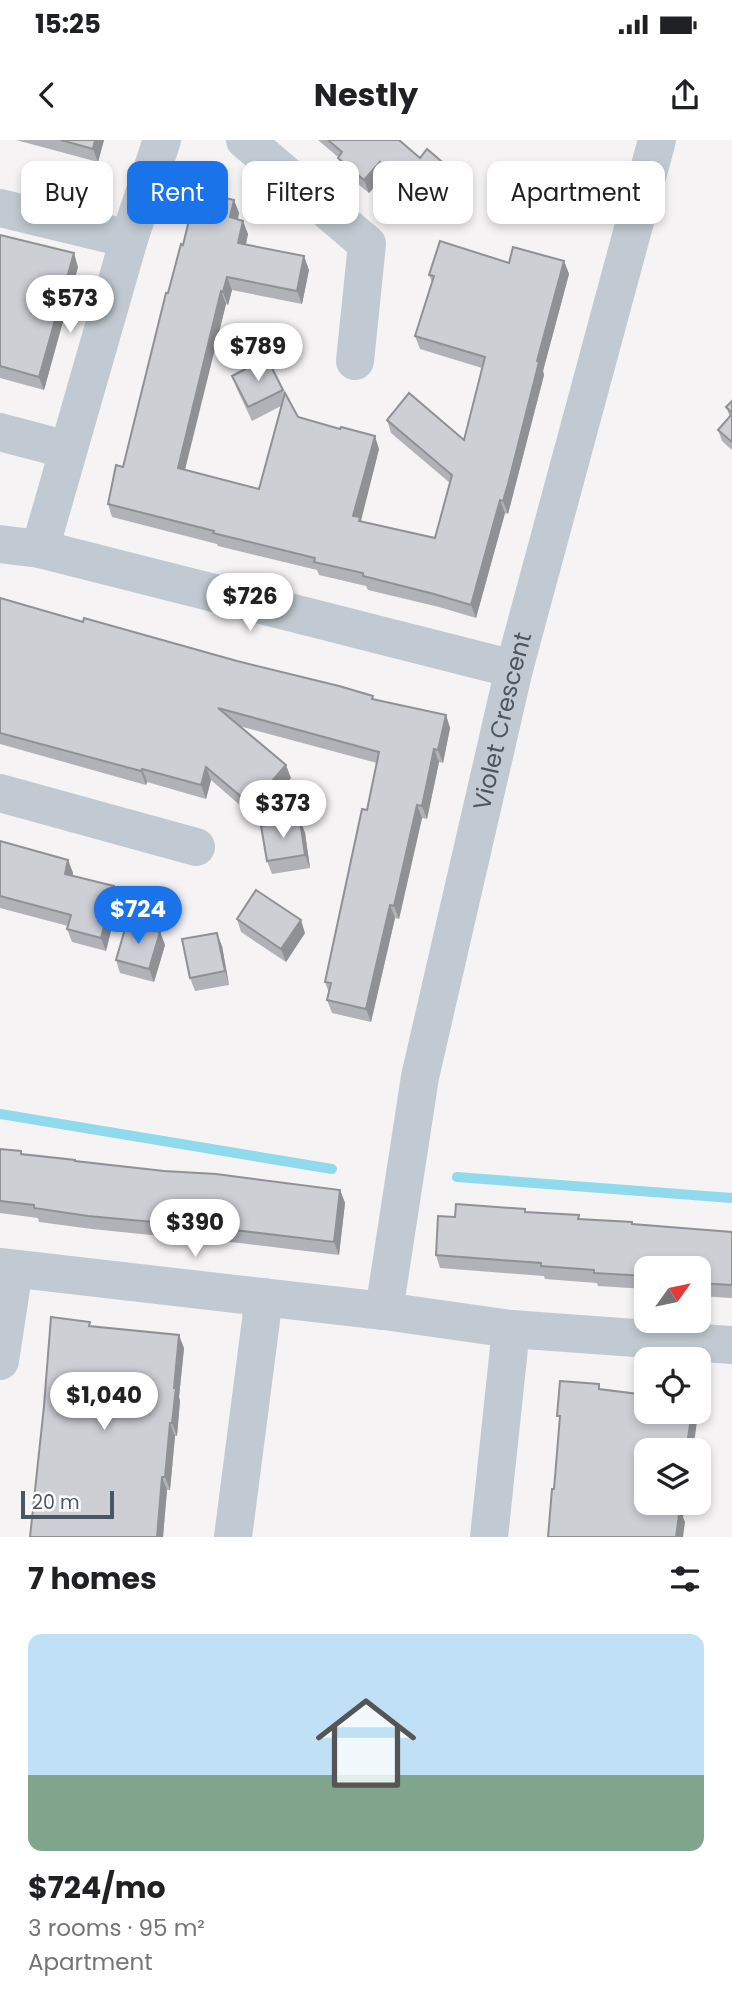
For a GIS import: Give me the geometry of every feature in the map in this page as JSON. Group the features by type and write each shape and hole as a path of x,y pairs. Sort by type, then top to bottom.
{"street":[{"path":"40,549 130,239 163,140"},
{"path":"245,140 366,244 355,361"},
{"name":"Violet Crescent","path":"384,1311 420,1077 514,669 657,140"},
{"path":"0,208 130,239"},
{"path":"0,432 68,450"},
{"path":"0,544 40,549 514,669"},
{"path":"0,793 196,847"},
{"path":"0,1361 7,1268 384,1311 511,1329 732,1345"},
{"path":"233,1537 264,1297"},
{"path":"489,1537 511,1329"}],"building":[{"path":"61,140 95,140 93,149"},
{"path":"328,140 399,140 420,158 427,149 441,161 373,161 373,170 364,180 359,176 359,161 342,161 338,158 342,152"},
{"path":"228,199 234,200 230,217 242,221 238,243 304,256 297,291 227,277 223,292 221,291 178,468 259,489 285,393 298,417 375,436 353,516 360,517 359,521 435,538 452,475 387,420 409,393 464,440 485,357 415,336 434,276 429,275 440,241 509,263 513,247 564,261 508,484 503,501 500,500 471,605 363,576 363,573 314,562 315,558 108,504 116,465 123,467 166,293 181,244 183,245 188,224 228,224"},
{"path":"0,235 74,253 39,377 0,366"},
{"path":"267,358 283,390 248,407 232,376"},
{"path":"732,401 732,413 726,407"},
{"path":"732,414 732,442 718,430"},
{"path":"0,598 83,622 84,618 237,661 339,686 373,696 372,699 446,715 438,750 434,749 422,806 417,805 394,906 390,905 366,1009 327,1000 331,983 325,982 362,809 367,810 379,752 218,708 286,765 251,805 206,767 201,785 0,733"},
{"path":"300,820 305,855 267,861 261,826"},
{"path":"0,841 68,860 65,874 114,886 101,938 67,929 71,915 0,896"},
{"path":"256,890 301,920 281,949 237,919"},
{"path":"127,922 160,932 149,969 116,960"},
{"path":"217,933 225,971 190,978 182,939"},
{"path":"0,1149 75,1161 216,1174 340,1190 334,1242 176,1223 88,1216 0,1201"},
{"path":"456,1204 579,1215 578,1219 732,1232 732,1285 711,1284 711,1256 634,1256 634,1275 541,1266 541,1263 436,1255 438,1216 455,1217"},
{"path":"51,1317 90,1322 89,1326 179,1335 176,1388 165,1477 162,1477 157,1537 30,1537"},
{"path":"560,1381 599,1384 599,1389 634,1393 634,1424 690,1424 688,1438 634,1438 634,1515 679,1515 676,1537 548,1537 560,1416 557,1416"}],"waterway":[{"path":"0,1114 332,1169"},
{"path":"457,1177 732,1198"}]}
